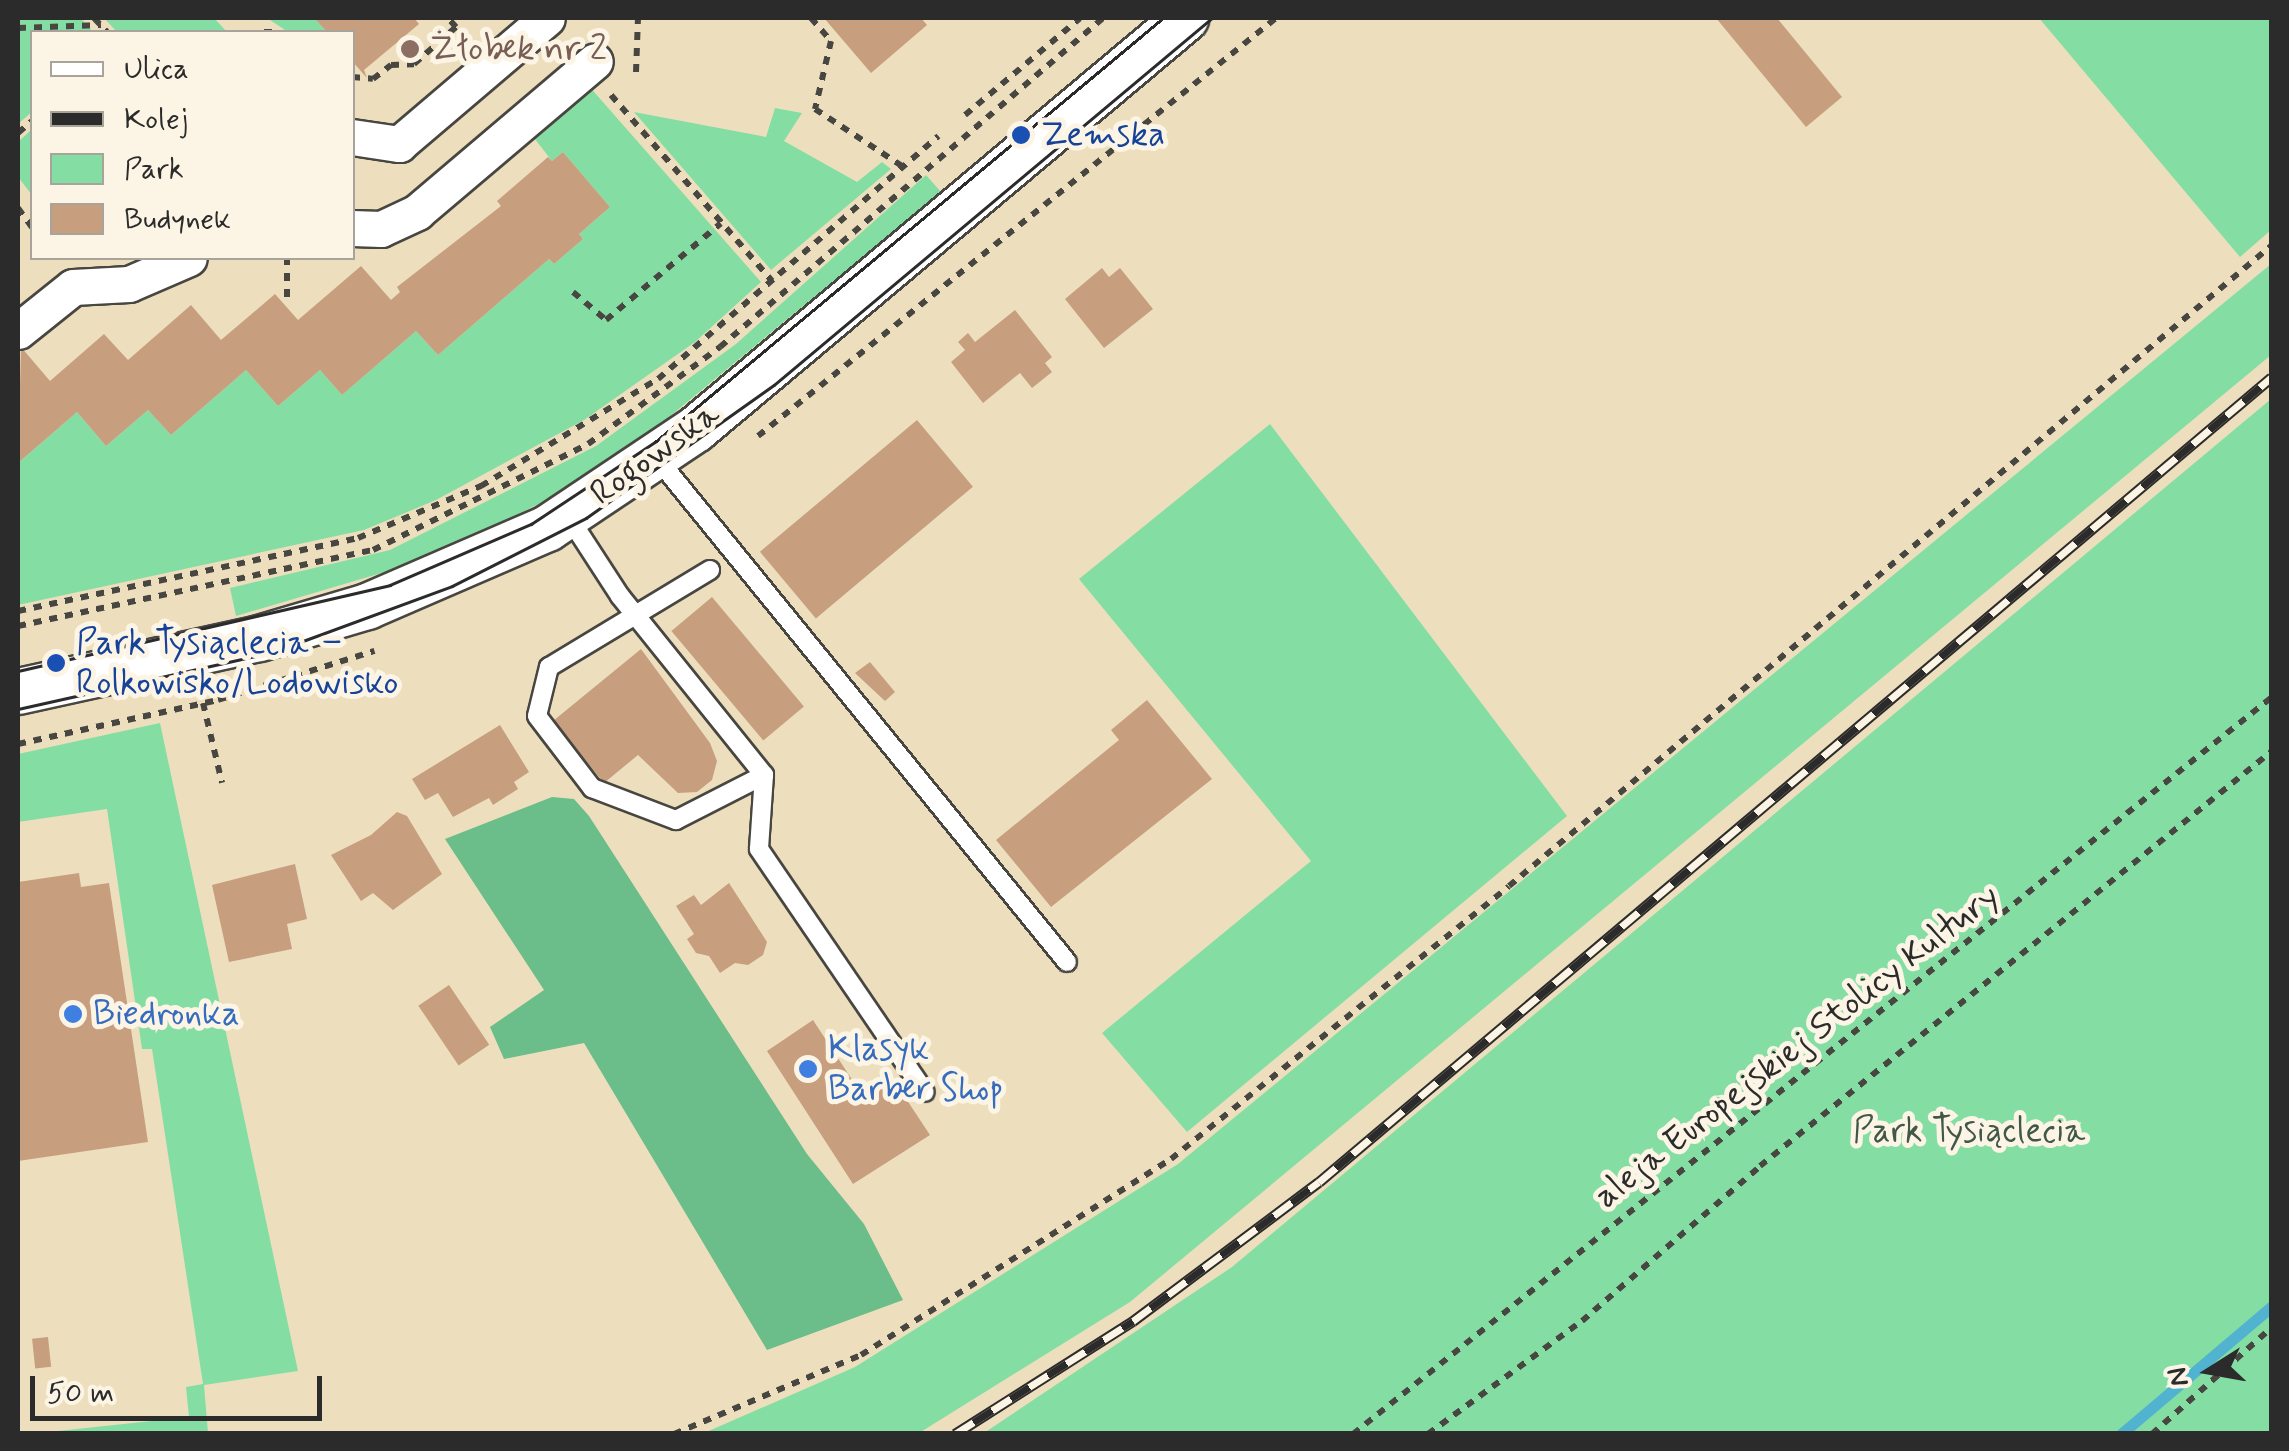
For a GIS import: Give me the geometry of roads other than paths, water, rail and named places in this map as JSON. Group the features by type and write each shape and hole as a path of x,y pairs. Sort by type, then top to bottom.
{"street":[{"path":"355,137 400,144 547,18"},
{"name":"Rogowska","path":"18,691 258,638 366,606 451,574 568,515 656,457 1185,18"},
{"path":"355,228 381,230 417,212 591,64"},
{"path":"18,332 74,287 129,284 184,260"}],"lane":[{"path":"656,457 1067,962"},
{"path":"568,515 632,611 764,775 760,849 925,1092"},
{"path":"710,570 632,611 549,667 537,716 592,788 676,820 764,775"}],"waterway":[{"path":"2121,1434 2272,1306"}],"tram line":[{"path":"18,671 390,585 531,524 655,442 1163,18"},
{"path":"18,709 273,652 452,586 586,518 774,385 1212,18"}],"railway":[{"path":"955,1434 1133,1321 1319,1182 2272,377"}],"place":[{"name":"Żłobek nr 2","path":"410,49"},
{"name":"Zemska","path":"1021,135"},
{"name":"Park Tysiąclecia – Rolkowisko/Lodowisko","path":"56,663"},
{"name":"Biedronka","path":"73,1014"},
{"name":"Klasyk Barber Shop","path":"808,1069"}],"park label":[{"name":"Park Tysiąclecia","path":"1969,1131"}]}
